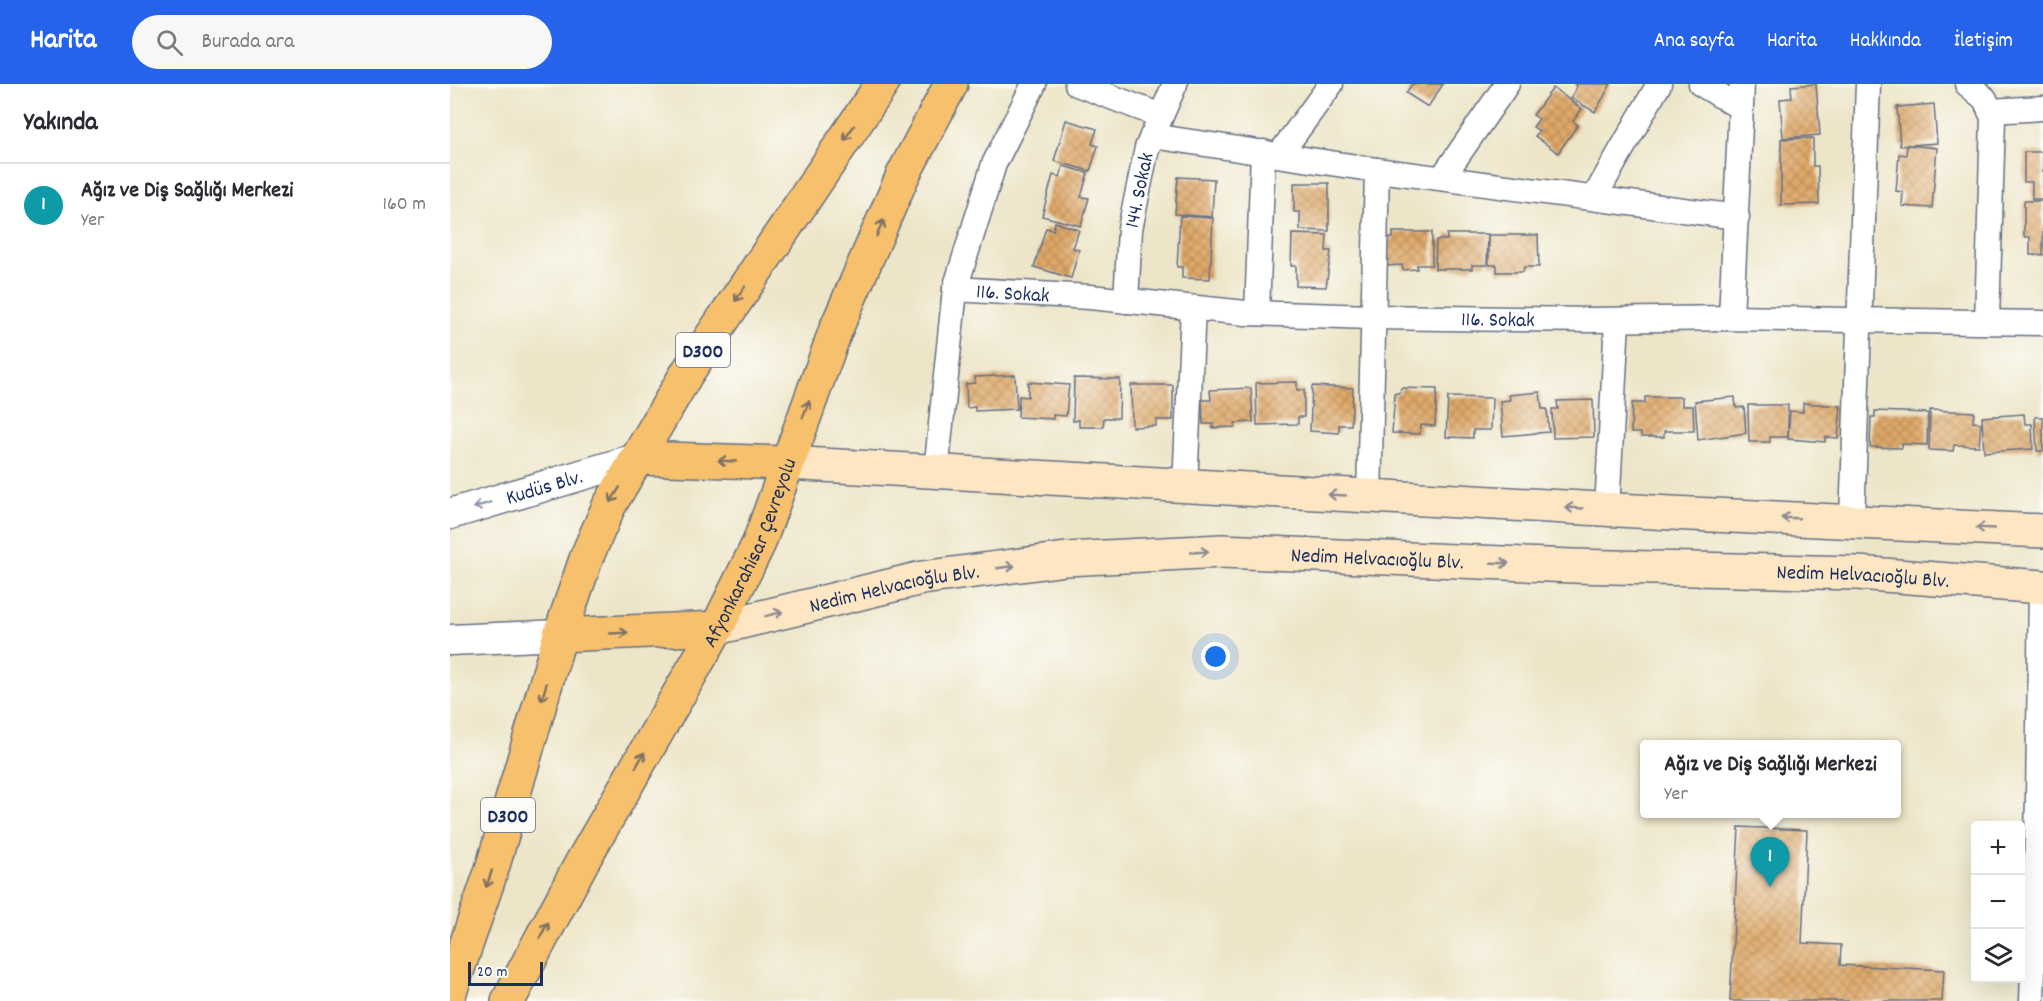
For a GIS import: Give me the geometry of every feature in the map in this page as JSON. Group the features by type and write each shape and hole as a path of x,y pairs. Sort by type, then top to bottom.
{"highway":[{"name":"D300","path":"450,992 492,869 560,635 587,556 609,506 687,374 882,84"},
{"name":"Afyonkarahisar Çevreyolu","path":"508,1001 582,862 717,628 759,543 786,463 836,330 899,185 951,84"},
{"path":"639,458 786,463"},
{"path":"560,635 717,628"}],"main road":[{"path":"786,463 1607,510 2043,531"},
{"name":"Nedim Helvacıoğlu Blv.","path":"717,628 922,578 1066,559 1222,551 1572,566 1857,573 2042,587"}],"street":[{"path":"936,472 956,289 994,164 1034,84"},
{"path":"1077,84 1156,126 1272,153 1377,170 1737,217"},
{"name":"144. Sokak","path":"1126,301 1130,229 1147,148 1175,84"},
{"path":"1257,313 1272,153 1331,84"},
{"path":"1442,178 1507,84"},
{"path":"1594,198 1659,84"},
{"path":"1701,84 1741,108"},
{"path":"1731,318 1742,84"},
{"path":"1852,520 1868,84"},
{"path":"1967,84 1985,99 1993,117 1987,322"},
{"path":"1990,111 2043,108"},
{"path":"1369,497 1377,170"},
{"name":"116. Sokak","path":"956,289 1257,313 1372,317 1617,320 1731,318 2043,323"},
{"path":"1185,486 1193,308"},
{"path":"1607,510 1617,320"},
{"name":"Kudüs Blv.","path":"450,514 639,458"},
{"path":"2032,1001 2042,587"},
{"path":"450,640 560,635"}],"building":[{"path":"1412,84 1443,84 1428,107 1406,93"},
{"path":"1574,84 1611,84 1595,112 1571,98 1577,86"},
{"path":"1816,84 1820,135 1783,138 1780,99 1792,98 1791,86"},
{"path":"1553,88 1582,109 1573,121 1578,125 1558,153 1535,136 1539,131 1533,127 1539,119 1533,115"},
{"path":"1934,104 1937,143 1900,146 1897,107"},
{"path":"1066,120 1097,129 1092,144 1098,146 1090,171 1054,161"},
{"path":"1813,138 1813,166 1818,166 1819,204 1781,205 1781,139"},
{"path":"1907,145 1937,148 1932,208 1902,206 1903,192 1896,191 1899,154 1906,155"},
{"path":"2024,152 2043,152 2043,199 2032,199 2032,182 2024,182"},
{"path":"1063,166 1088,173 1081,197 1089,198 1081,226 1042,216 1053,175 1060,177"},
{"path":"1178,177 1214,179 1212,217 1175,214"},
{"path":"1294,183 1329,183 1329,231 1300,230 1300,212 1294,212"},
{"path":"2024,201 2043,201 2043,255 2030,255 2030,237 2024,237"},
{"path":"1180,216 1213,218 1210,279 1182,278 1182,267 1177,267"},
{"path":"1055,222 1079,230 1073,248 1079,250 1071,278 1034,267 1046,228 1053,230"},
{"path":"1393,232 1432,232 1432,265 1417,265 1417,269 1403,270 1402,265 1385,266 1385,238 1393,238"},
{"path":"1292,234 1327,235 1326,251 1331,251 1326,287 1296,286 1296,266 1291,266"},
{"path":"1447,234 1488,234 1487,265 1472,265 1472,269 1435,269 1436,240 1447,240"},
{"path":"1489,235 1538,235 1539,267 1524,267 1523,272 1497,272 1497,265 1489,265"},
{"path":"1015,375 1017,409 975,411 975,407 967,408 966,384 975,383 975,377"},
{"path":"1074,378 1120,379 1119,418 1104,418 1103,427 1079,427 1079,420 1073,421"},
{"path":"1028,382 1069,385 1066,416 1053,415 1053,419 1018,417 1019,396 1028,397"},
{"path":"1297,382 1297,390 1304,390 1304,417 1298,417 1298,424 1257,425 1256,383"},
{"path":"1131,385 1173,385 1173,420 1156,420 1156,426 1132,427"},
{"path":"1312,386 1353,388 1351,425 1339,425 1339,433 1310,431"},
{"path":"1251,388 1253,422 1235,423 1235,427 1212,428 1213,424 1203,424 1202,400 1211,400 1210,390"},
{"path":"1401,388 1437,389 1435,426 1421,425 1420,434 1392,433 1395,393 1400,393"},
{"path":"1540,392 1542,409 1547,409 1549,432 1503,436 1500,401 1510,400 1509,395"},
{"path":"1448,397 1492,398 1491,430 1473,430 1473,438 1446,437"},
{"path":"1645,397 1682,397 1682,406 1693,406 1694,431 1664,431 1664,437 1641,437 1641,433 1631,433 1632,403 1645,403"},
{"path":"1735,397 1736,408 1744,407 1746,433 1698,440 1695,401"},
{"path":"1593,400 1594,437 1553,438 1552,409 1558,409 1557,401"},
{"path":"1803,403 1841,406 1838,438 1825,437 1825,442 1788,439 1790,411 1803,412"},
{"path":"1748,405 1788,405 1788,437 1770,437 1770,442 1749,442"},
{"path":"1930,410 1974,412 1973,422 1981,423 1979,446 1954,445 1953,451 1929,450"},
{"path":"1875,411 1928,413 1927,445 1902,444 1902,448 1870,447 1871,417 1875,417"},
{"path":"2024,414 2025,424 2032,424 2033,449 1984,452 1982,417"},
{"path":"2035,417 2043,417 2043,451 2037,451"},
{"path":"1739,827 1807,830 1802,943 1841,945 1840,965 1944,970 1942,1001 1730,1001"}],"place":[{"name":"Ağız ve Diş Sağlığı Merkezi","path":"1770,887"}]}
